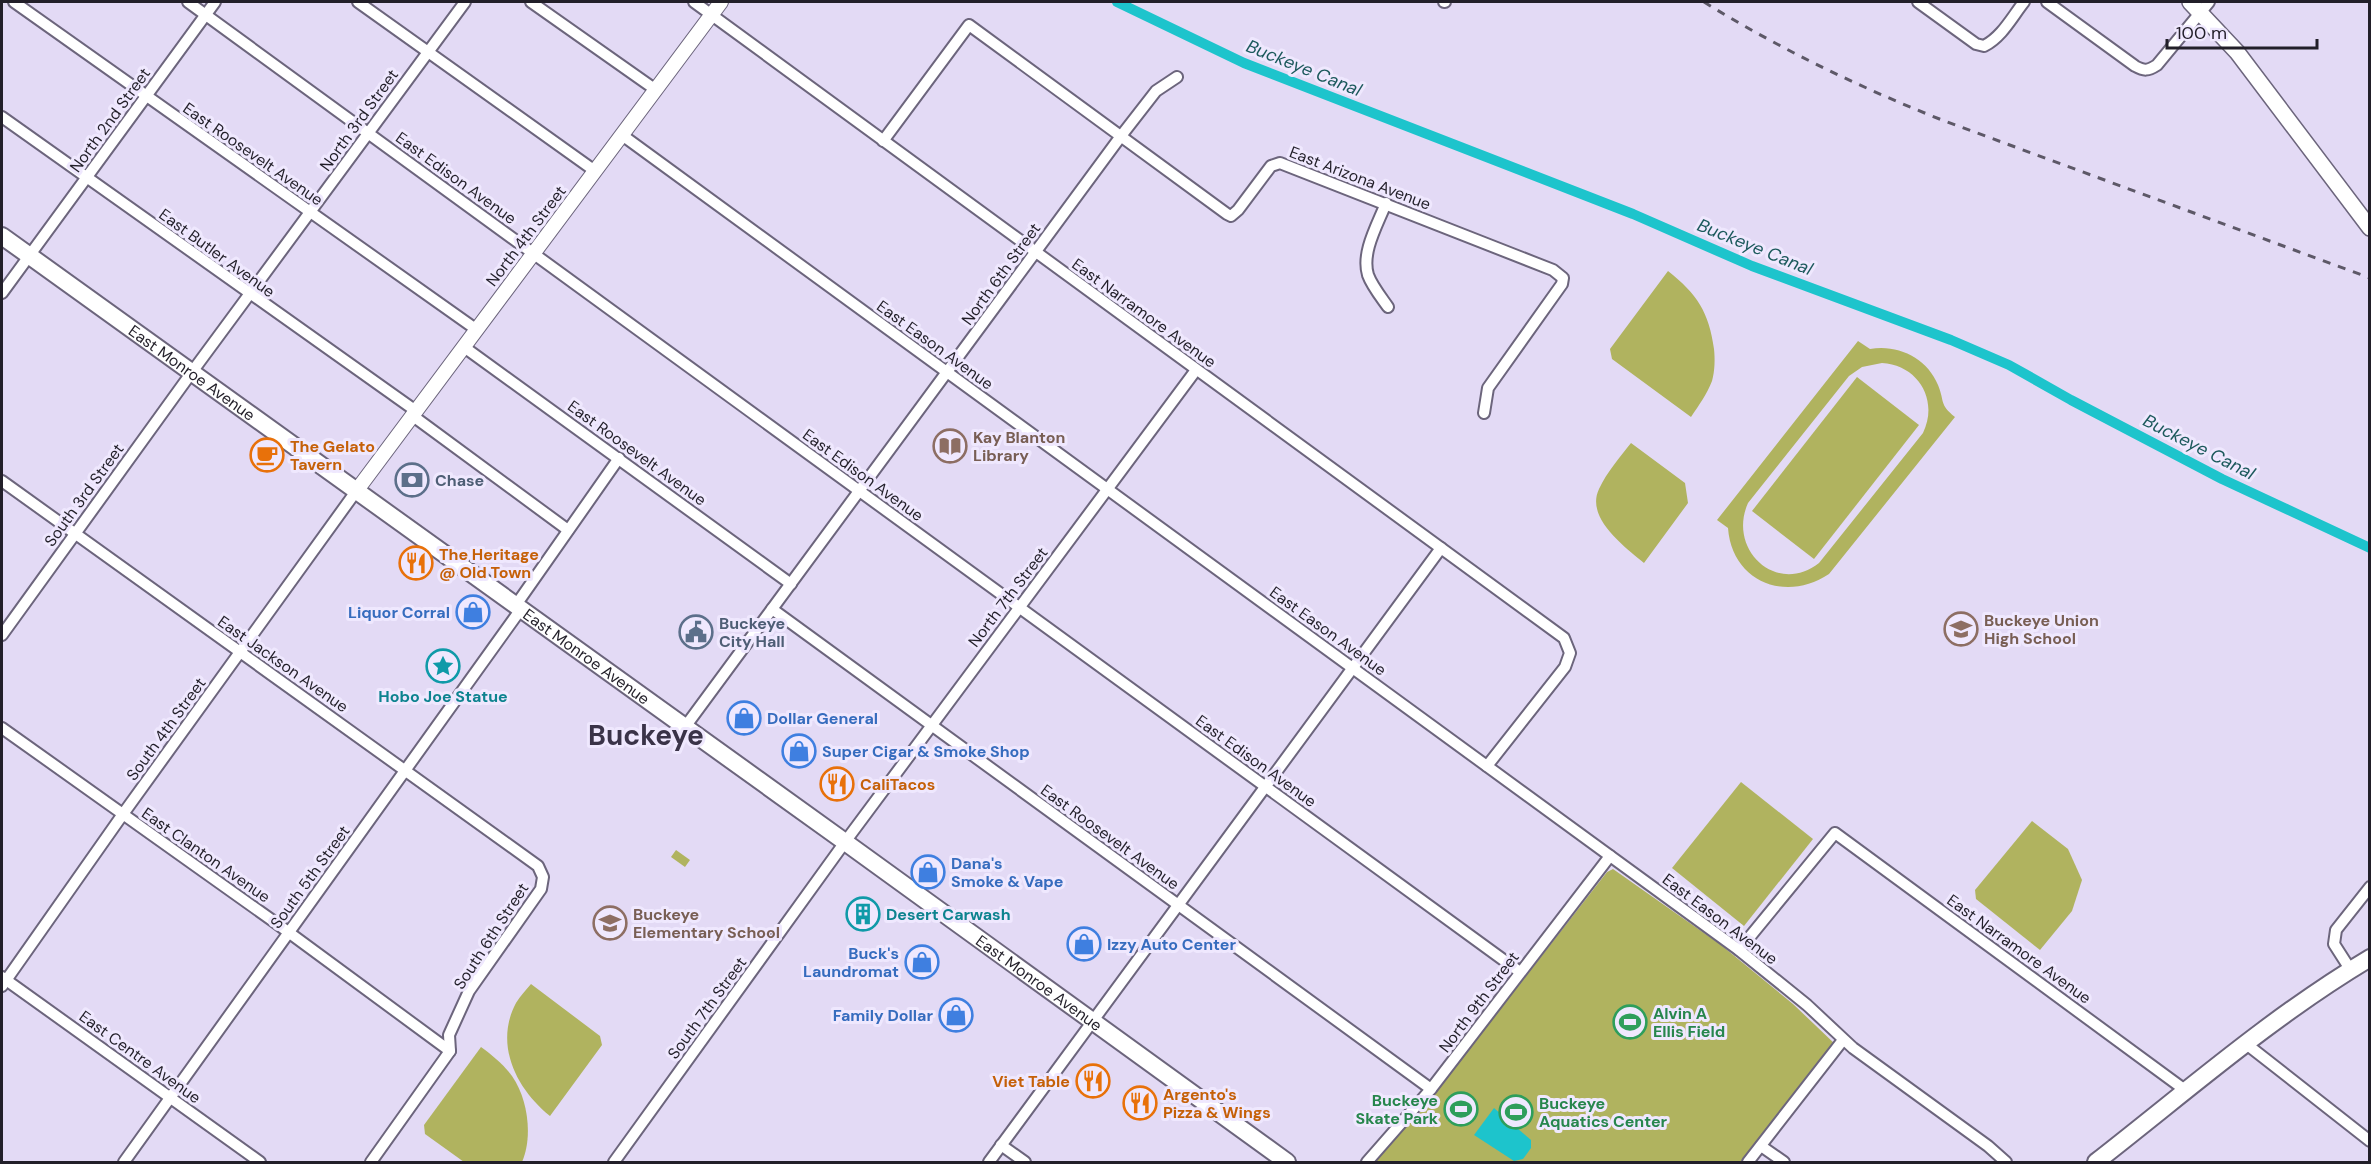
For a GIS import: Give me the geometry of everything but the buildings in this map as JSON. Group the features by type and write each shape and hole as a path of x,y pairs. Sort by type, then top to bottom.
{"main road":[{"path":"2200,5 2370,228"},
{"name":"East Monroe Avenue","path":"2,236 1287,1162"},
{"path":"2096,1162 2245,1043 2350,969 2370,958"}],"street":[{"name":"East Roosevelt Avenue","path":"14,2 477,330"},
{"name":"East Edison Avenue","path":"188,2 1520,972"},
{"name":"North 2nd Street","path":"2,293 215,2"},
{"path":"358,2 595,171"},
{"name":"North 3rd Street","path":"192,372 465,2"},
{"path":"531,2 656,90"},
{"name":"East Narramore Avenue","path":"694,2 1564,638 1570,653 1565,667 1487,766"},
{"name":"North 4th Street","path":"357,490 721,2"},
{"path":"1918,2 1976,44 1984,46 1993,42 2024,2"},
{"path":"2047,2 2143,70 2149,70 2157,65 2200,5"},
{"name":"East Arizona Avenue","path":"883,141 969,25 1231,216 1271,166 1276,163 1386,203 1553,270 1563,278 1556,294 1488,388 1484,413"},
{"name":"North 6th Street","path":"685,727 1121,136 1156,90 1177,77"},
{"name":"East Butler Avenue","path":"2,117 414,414 568,530"},
{"name":"East Eason Avenue","path":"622,135 1739,950 1807,1005 1843,1040 1988,1146 2006,1162"},
{"path":"1386,203 1368,252 1366,264 1371,281 1388,307"},
{"name":"East Roosevelt Avenue","path":"464,347 791,584"},
{"name":"North 7th Street","path":"845,842 1196,370"},
{"name":"South 3rd Street","path":"2,635 192,372"},
{"name":"South 5th Street","path":"124,1162 406,770 619,458"},
{"name":"East Jackson Avenue","path":"2,481 529,858 543,877"},
{"name":"South 4th Street","path":"3,981 357,490"},
{"path":"989,1162 1441,548"},
{"name":"East Roosevelt Avenue","path":"772,609 1431,1089"},
{"name":"East Clanton Avenue","path":"2,728 289,932 450,1051"},
{"name":"East Narramore Avenue","path":"1739,950 1835,833 2185,1090"},
{"name":"South 7th Street","path":"614,1162 845,842"},
{"name":"North 9th Street","path":"1367,1162 1431,1089 1610,856"},
{"name":"South 6th Street","path":"371,1162 450,1051 449,1035 470,991 541,889 543,877"},
{"path":"2350,969 2334,945 2336,930 2370,887"},
{"name":"East Centre Avenue","path":"3,981 260,1162"},
{"path":"1748,1162 1843,1040"},
{"path":"2245,1043 2370,1141"},
{"path":"1001,1145 1025,1162"},
{"path":"1761,1146 1784,1162"}],"shaded area":[{"path":"1668,271 1694,296 1705,314 1712,336 1714,373 1712,381 1691,417 1612,359 1610,349"},
{"path":"1858,341 1870,349 1891,349 1910,355 1919,360 1933,375 1944,406 1955,417 1829,574 1812,583 1796,587 1764,582 1750,574 1739,562 1732,547 1728,528 1717,520","holes":["1882,363 1895,365 1915,377 1927,397 1927,421 1923,433 1819,563 1803,572 1787,574 1773,571 1760,563 1750,551 1744,537 1743,520 1748,503 1849,376 1862,367"]},
{"path":"1857,377 1919,425 1814,559 1752,511"},
{"path":"1631,443 1685,483 1688,503 1644,563 1609,531 1597,511 1596,500 1599,489"},
{"path":"1741,782 1813,839 1744,926 1672,868"},
{"path":"2032,821 2068,849 2082,880 2072,911 2040,950 1976,899 1975,890"},
{"path":"676,850 690,860 685,867 671,857"},
{"path":"1613,869 1721,945 1793,1004 1836,1045 1740,1162 1374,1162 1389,1143 1420,1112 1607,872"},
{"path":"531,984 600,1036 602,1045 550,1116 527,1093 518,1079 508,1050 507,1034 510,1019 518,1000"},
{"path":"481,1047 509,1072 522,1096 528,1130 522,1162 464,1162 425,1134 424,1125"},
{"path":"1494,1108 1531,1140 1531,1148 1523,1159 1514,1161 1474,1135"}],"waterway":[{"name":"Buckeye Canal","path":"1117,2 1244,63 1633,214 1752,266 1951,340 2009,365 2222,479 2370,548"}],"railway":[{"path":"1704,2 1850,81 1942,120 2370,278"}],"place":[{"name":"Kay Blanton Library","path":"950,446"},
{"name":"The Gelato Tavern","path":"267,455"},
{"name":"Chase","path":"412,480"},
{"name":"The Heritage @ Old Town","path":"416,563"},
{"name":"Liquor Corral","path":"473,612"},
{"name":"Buckeye Union High School","path":"1961,629"},
{"name":"Buckeye City Hall","path":"696,632"},
{"name":"Hobo Joe Statue","path":"443,666"},
{"name":"Dollar General","path":"744,718"},
{"name":"Super Cigar & Smoke Shop","path":"799,751"},
{"name":"CaliTacos","path":"837,784"},
{"name":"Dana's Smoke & Vape","path":"928,872"},
{"name":"Desert Carwash","path":"863,914"},
{"name":"Buckeye Elementary School","path":"610,923"},
{"name":"Izzy Auto Center","path":"1084,944"},
{"name":"Buck's Laundromat","path":"922,962"},
{"name":"Family Dollar","path":"956,1015"},
{"name":"Alvin A Ellis Field","path":"1630,1022"},
{"name":"Viet Table","path":"1093,1081"},
{"name":"Argento's Pizza & Wings","path":"1140,1103"},
{"name":"Buckeye Skate Park","path":"1461,1109"},
{"name":"Buckeye Aquatics Center","path":"1516,1112"}],"district":[{"name":"Buckeye","path":"646,735"}]}
